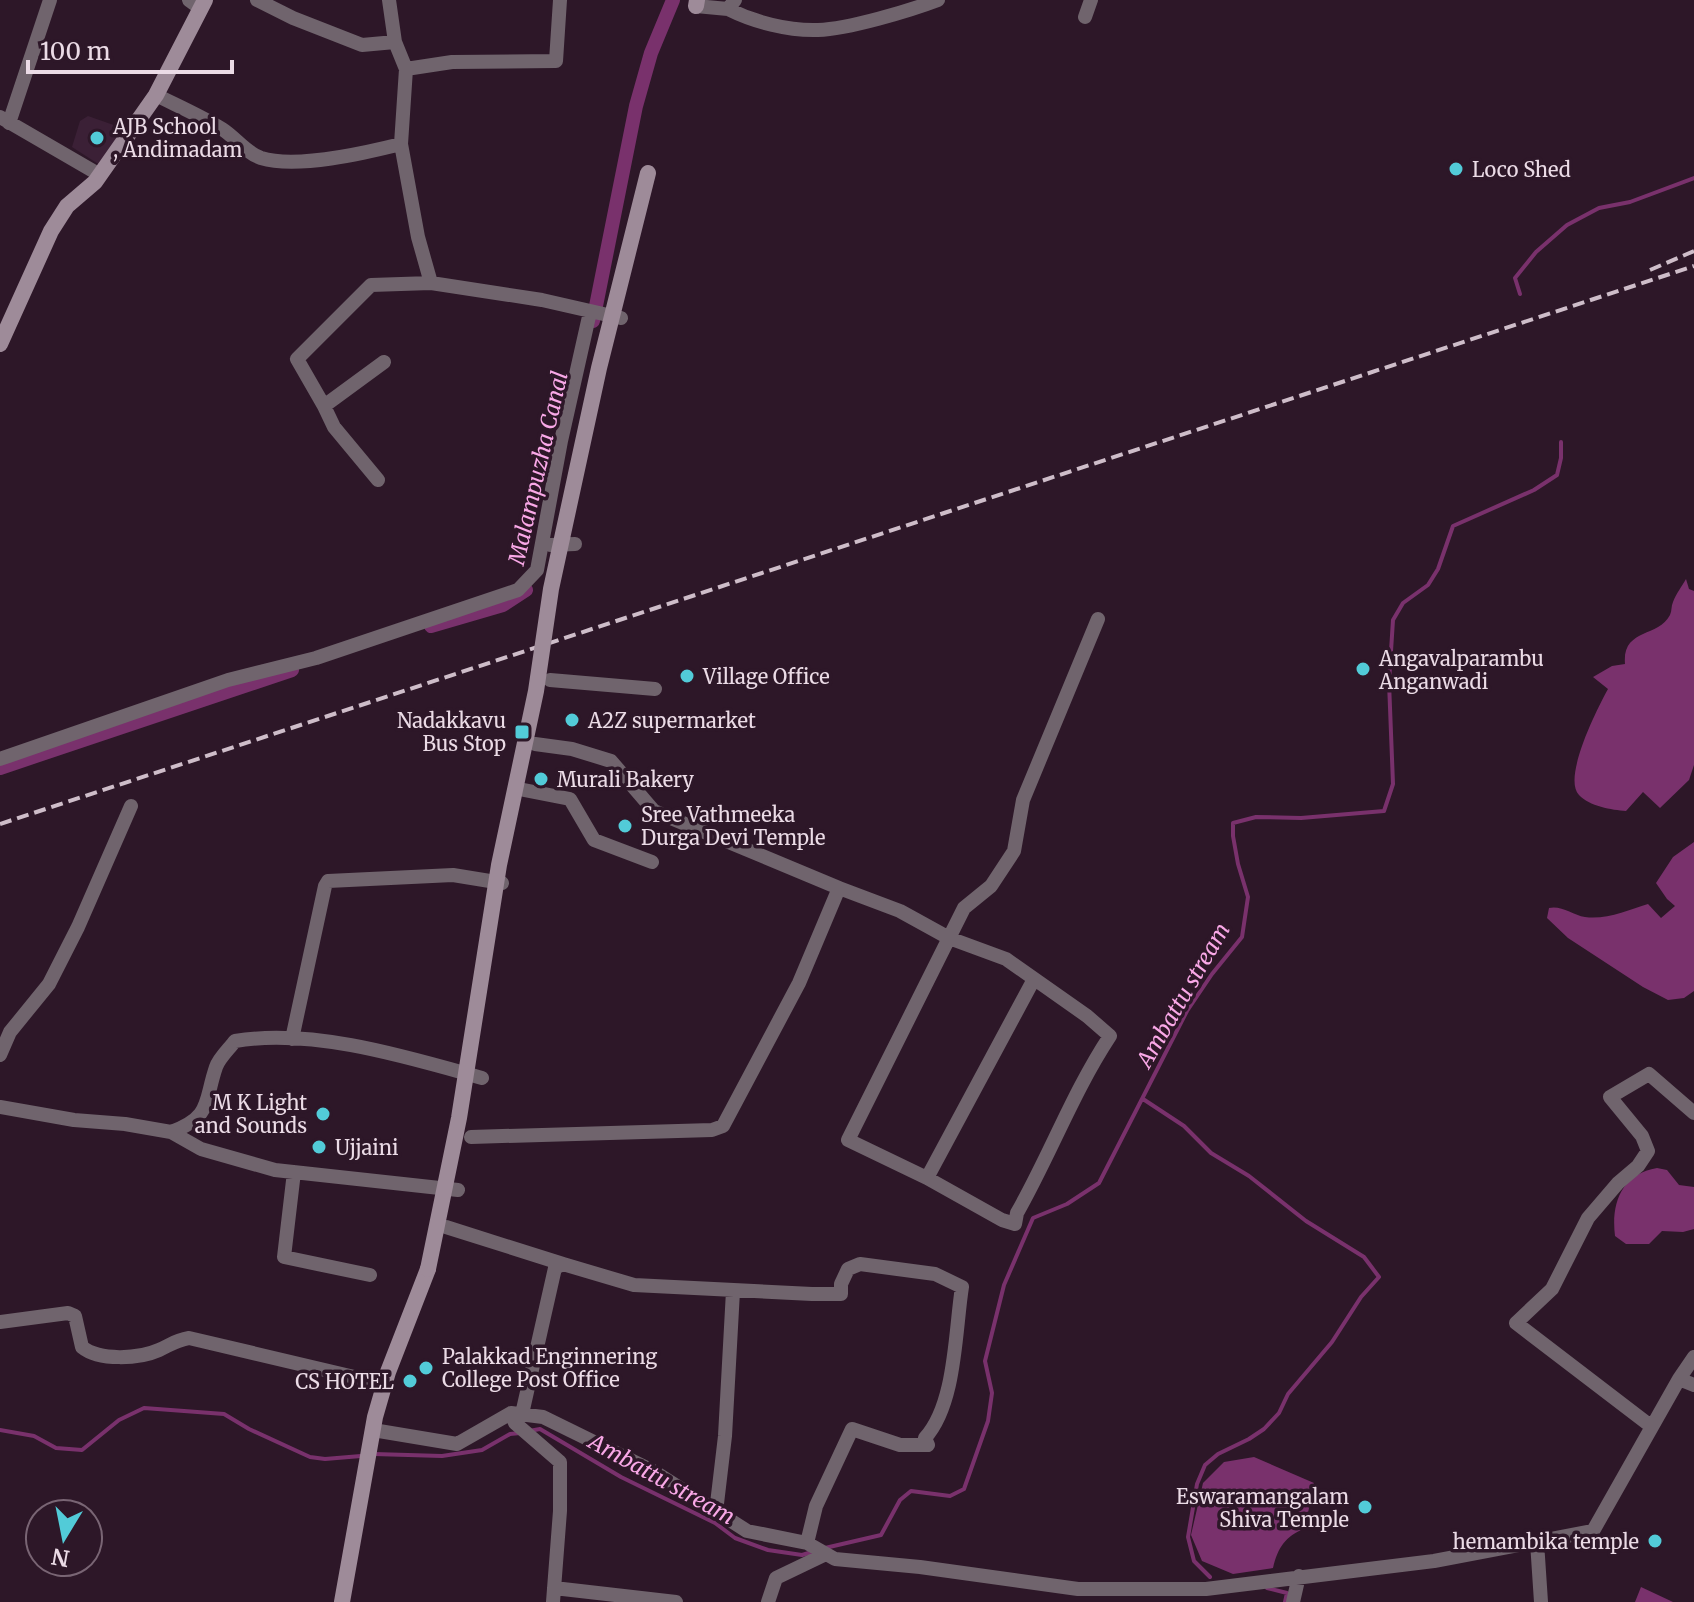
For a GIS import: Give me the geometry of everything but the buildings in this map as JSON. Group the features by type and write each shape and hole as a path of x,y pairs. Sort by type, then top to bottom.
{"main road":[{"path":"0,344 51,231 67,206 100,175 156,95 198,3"},
{"path":"342,1602 384,1384 428,1269 459,1118 499,865 536,691 551,589 599,368 648,173"}],"street":[{"path":"50,0 4,120 100,175"},
{"path":"257,0 362,45 395,42"},
{"path":"389,0 395,42 406,69 401,144 418,237 431,283"},
{"path":"406,69 452,62 556,61 560,0"},
{"path":"697,3 731,4 749,19 818,30 938,0"},
{"path":"1085,17 1091,0"},
{"path":"156,95 223,130 254,155 263,158 285,162 362,153 401,144"},
{"path":"378,480 334,427 297,359 371,285 431,283 542,300 621,318"},
{"path":"0,759 228,680 316,658 518,590 533,578 537,570 561,441 593,313"},
{"path":"324,406 384,362"},
{"path":"543,545 573,545"},
{"path":"535,744 572,749 611,761 654,811 900,911 949,938 1006,959 1110,1036 1074,1096 1055,1143 1017,1213 1015,1224 848,1140 949,938 964,908 991,886 1014,851 1023,800 1098,619"},
{"path":"550,680 655,689"},
{"path":"524,790 570,799 594,840 652,862"},
{"path":"0,1055 10,1032 49,984 78,927 131,806"},
{"path":"292,1039 328,881 453,875 502,883"},
{"path":"471,1137 712,1130 723,1126 799,983 839,888"},
{"path":"927,1178 1034,979"},
{"path":"171,1132 193,1124 208,1101 217,1064 235,1041 262,1036 324,1042 407,1057 482,1078"},
{"path":"1652,1427 1516,1323 1552,1289 1588,1218 1618,1183 1638,1166 1648,1151 1642,1136 1610,1097 1649,1074 1694,1113"},
{"path":"0,1106 74,1120 171,1132 201,1149 275,1170 458,1190"},
{"path":"294,1172 284,1257 370,1275"},
{"path":"446,1227 634,1285 841,1294 841,1284 848,1269 860,1264 935,1274 962,1287 955,1352 942,1412 925,1438 928,1445 900,1445 852,1429 816,1506 808,1544"},
{"path":"516,1417 555,1268 563,1264"},
{"path":"716,1512 725,1436 733,1291"},
{"path":"0,1322 68,1313 75,1316 79,1325 82,1347 95,1353 120,1357 147,1354 174,1341 189,1338 384,1384"},
{"path":"373,1430 457,1444 516,1417 543,1417 653,1471 747,1531 808,1544 835,1559 920,1567 1078,1589 1205,1596 1299,1576 1434,1561 1593,1531 1694,1357"},
{"path":"1679,1379 1694,1385"},
{"path":"516,1417 532,1439 560,1462 554,1595 676,1602"},
{"path":"1537,1542 1541,1602"},
{"path":"768,1602 776,1578 825,1554"},
{"path":"1293,1602 1299,1576"}],"shaded area":[{"name":"AJB School , Andimadam","path":"88,116 125,129 103,167 72,147 80,121"},
{"path":"1686,579 1689,589 1694,591 1694,765 1689,780 1660,808 1643,792 1626,811 1595,805 1583,799 1575,786 1583,742 1608,689 1593,677 1612,666 1625,664 1629,644 1664,622"},
{"path":"1694,842 1694,991 1684,998 1668,1000 1643,987 1568,938 1547,918 1549,908 1593,918 1648,904 1661,918 1675,906 1656,883 1673,857"},
{"path":"1657,1168 1667,1170 1679,1185 1694,1187 1694,1229 1662,1231 1649,1244 1626,1244 1615,1236 1615,1213 1621,1192 1635,1177"},
{"path":"1254,1457 1314,1483 1305,1528 1283,1544 1273,1568 1233,1574 1202,1561 1191,1535 1203,1483 1224,1462"},
{"path":"1641,1587 1673,1602 1635,1602"}],"waterway":[{"name":"Malampuzha Canal","path":"593,321 636,106 651,53 673,0"},
{"path":"1520,294 1515,278 1536,252 1567,225 1599,208 1630,202 1694,178"},
{"name":"Ambattu stream","path":"825,1548 881,1535 900,1500 911,1491 950,1496 964,1489 988,1421 992,1393 985,1361 1004,1285 1033,1218 1067,1204 1099,1183 1187,1011 1242,937 1248,897 1238,864 1233,823 1256,817 1301,818 1384,811 1393,784 1389,682 1393,620 1403,603 1428,585 1438,569 1453,526 1534,490 1557,475 1561,442"},
{"name":"Malampuzha Canal","path":"431,626 503,605 526,590"},
{"name":"Malampuzha Canal","path":"0,768 292,670"},
{"path":"1143,1099 1184,1126 1211,1153 1249,1176 1306,1221 1364,1257 1379,1277 1361,1297 1332,1342 1288,1394 1279,1413 1264,1429 1218,1454 1205,1465 1197,1484 1188,1537 1194,1561 1210,1577"},
{"path":"0,1430 34,1436 56,1448 82,1450 119,1420 144,1408 224,1414 310,1457 361,1456"},
{"name":"Ambattu stream","path":"529,1431 540,1429 621,1477 715,1523 735,1538 768,1550 802,1555 812,1552"},
{"path":"374,1454 442,1456 482,1450 510,1434 520,1433"},
{"path":"1267,1588 1287,1593 1285,1602"}],"railway":[{"path":"1650,270 1694,251"},
{"path":"0,824 1694,266"}],"place":[{"name":"AJB School , Andimadam","path":"97,138"},
{"name":"Loco Shed","path":"1456,169"},
{"name":"Angavalparambu Anganwadi","path":"1363,669"},
{"name":"Village Office","path":"687,676"},
{"name":"A2Z supermarket","path":"572,720"},
{"name":"Nadakkavu Bus Stop","path":"522,732"},
{"name":"Murali Bakery","path":"541,779"},
{"name":"Sree Vathmeeka Durga Devi Temple","path":"625,826"},
{"name":"M K Light and Sounds","path":"323,1114"},
{"name":"Ujjaini","path":"319,1147"},
{"name":"Palakkad Enginnering College Post Office","path":"426,1368"},
{"name":"CS HOTEL","path":"410,1381"},
{"name":"Eswaramangalam Shiva Temple","path":"1365,1507"},
{"name":"hemambika temple","path":"1655,1541"}]}
